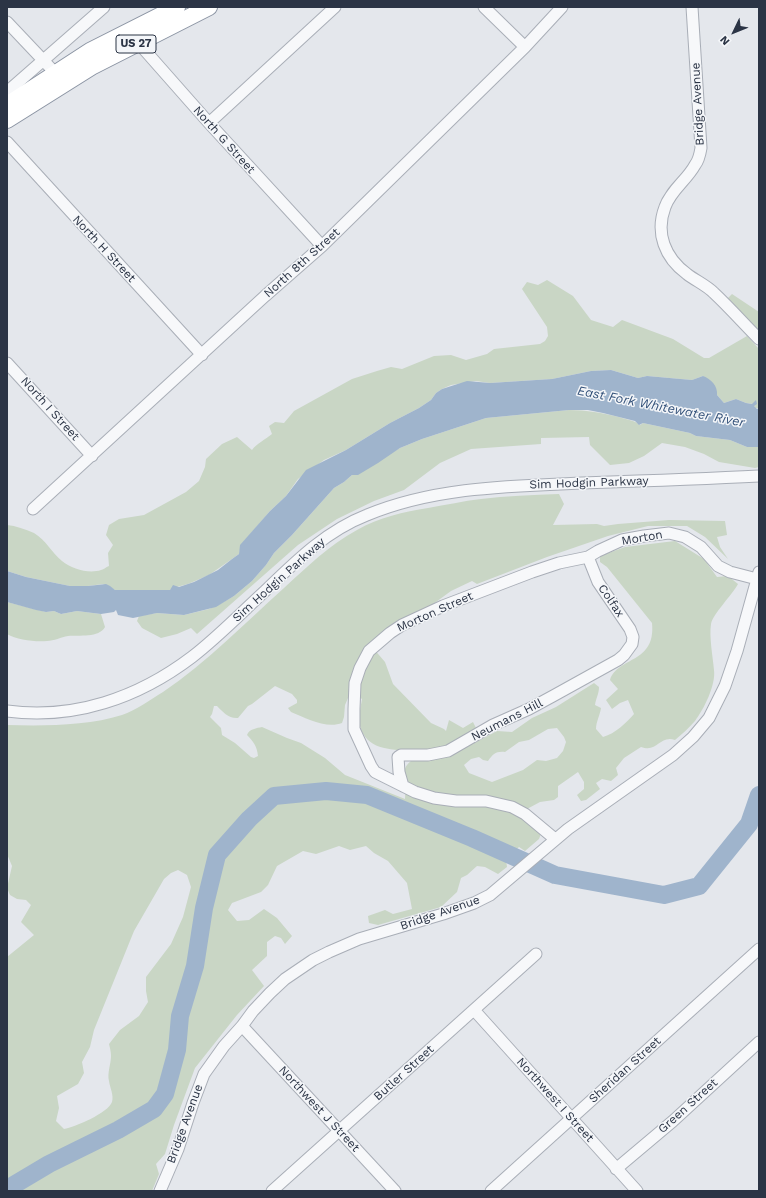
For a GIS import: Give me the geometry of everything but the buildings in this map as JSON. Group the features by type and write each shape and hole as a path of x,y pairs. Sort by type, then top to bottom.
{"highway":[{"name":"US 27","path":"7,105 60,78 93,66 177,7"},
{"name":"US 27","path":"133,37 209,7"},
{"name":"US 27","path":"7,120 60,78"}],"street":[{"path":"7,92 104,7"},
{"path":"209,123 335,7"},
{"path":"484,7 525,48"},
{"name":"North 8th Street","path":"33,509 265,296 322,246 525,48 562,7"},
{"name":"Bridge Avenue","path":"692,7 701,148 695,167 665,206 662,221 662,241 665,249 676,265 714,293 759,340"},
{"path":"7,22 42,61 60,78"},
{"name":"North G Street","path":"133,37 209,123 322,246"},
{"name":"North H Street","path":"7,142 202,355"},
{"name":"North I Street","path":"7,363 92,456"},
{"name":"Sim Hodgin Parkway","path":"7,711 38,713 76,710 112,701 153,683 177,668 206,646 318,543 352,522 380,510 440,495 490,488 540,484 759,476"},
{"name":"Morton","path":"588,557 622,540 660,534 678,534 692,540 701,547 718,566 730,572 758,575"},
{"name":"Colfax","path":"588,557 598,582 630,629 633,637 632,644"},
{"name":"Morton Street","path":"555,839 525,814 512,807 486,801 456,801 434,798 415,792 375,772 354,729 355,682 360,668 369,651 396,629 444,606 539,569 559,562 588,557"},
{"name":"Bridge Avenue","path":"160,1191 178,1148 204,1074 224,1046 253,1011 285,979 313,960 359,939 443,914 474,903 490,895 555,839 673,755 693,738 708,718 725,686 737,651 758,575"},
{"name":"Neumans Hill","path":"403,786 398,757 401,755 428,755 448,751 493,725 547,700 618,660 627,652 632,644"},
{"name":"Sheridan Street","path":"491,1191 573,1119 759,949"},
{"name":"Butler Street","path":"272,1191 340,1132 536,954"},
{"name":"Northwest I Street","path":"474,1010 637,1191"},
{"name":"Northwest J Street","path":"242,1026 395,1191"},
{"name":"Green Street","path":"616,1169 673,1121 759,1042"}],"green space":[{"path":"547,280 573,296 591,320 613,327 622,320 673,339 704,358 709,358 747,336 759,349 759,408 755,408 753,404 736,399 724,403 703,376 692,380 647,376 638,378 611,370 591,371 552,379 490,383 476,381 451,385 436,393 431,400 419,408 390,423 346,450 324,460 298,479 286,496 270,511 241,545 239,554 209,575 188,584 170,590 115,590 103,584 70,586 26,577 7,571 7,525 34,533 42,539 58,558 66,564 86,571 102,570 109,566 108,553 113,545 106,535 109,525 119,519 144,515 186,492 199,481 205,467 206,459 222,444 237,437 252,450 272,434 269,426 275,422 284,423 294,411 352,379 377,371 391,367 402,369 434,356 451,355 466,360 487,354 494,349 540,344 545,341 548,336 547,327 522,289 527,282 538,285"},
{"path":"732,294 759,312 759,331 728,298"},
{"path":"569,410 600,413 630,420 640,425 643,423 690,433 696,436 730,440 747,447 759,447 759,467 755,468 719,462 704,454 685,447 662,443 644,456 629,463 610,465 590,445 589,437 541,438 541,444 471,449 440,463 404,490 374,501 337,519 298,545 197,634 191,628 177,634 161,638 142,628 137,621 139,616 157,613 184,615 209,609 234,596 252,581 274,553 334,488 352,475 400,448 422,439 486,418"},
{"path":"559,494 564,504 553,525 597,524 604,526 669,520 725,521 727,535 717,537 720,547 728,559 705,537 687,526 648,526 608,536 547,557 477,584 472,581 451,591 373,648 385,662 393,684 431,723 446,731 449,720 463,728 473,722 476,728 459,738 463,749 497,731 512,732 532,718 556,707 594,683 599,687 595,705 601,708 596,729 603,737 616,731 634,714 628,700 620,703 612,709 606,700 618,689 610,680 614,672 620,667 643,653 652,636 652,623 607,567 600,562 600,556 625,547 675,541 704,559 717,577 728,576 738,584 712,620 711,641 714,670 713,683 705,704 695,721 675,740 665,740 651,748 641,747 624,758 616,768 618,775 611,781 602,779 596,783 600,789 586,800 581,801 577,795 584,789 584,782 578,772 558,786 558,797 554,800 540,802 527,809 544,826 539,839 525,851 519,847 506,860 507,867 498,874 485,867 477,866 461,878 457,892 441,907 378,925 369,923 368,916 385,910 393,914 412,909 407,883 388,861 374,853 366,846 350,850 339,846 316,854 303,851 277,866 268,885 261,892 232,903 228,910 237,921 249,920 264,909 277,918 292,936 285,944 281,938 275,936 267,942 267,956 252,970 264,986 237,1015 195,1068 165,1154 156,1164 159,1174 152,1191 7,1191 7,957 34,935 21,922 31,905 26,900 17,899 10,895 7,888 12,866 7,854 7,725 80,723 109,719 138,708 163,692 195,668 328,549 365,525 401,513 468,501 500,497","holes":["275,686 292,694 297,700 297,703 288,708 291,712 310,720 329,725 342,723 345,705 351,691 362,699 359,721 361,730 365,737 370,742 383,748 407,751 412,760 406,766 404,772 406,786 405,799 345,775 325,758 301,743 262,727 251,730 247,735 257,749 258,756 254,758 222,735 221,728 210,717 214,706 217,706 229,716 238,718 248,706","557,728 566,742 563,751 557,758 546,761 537,760 523,770 492,782 469,773 464,765 471,759 479,757 488,761 495,754 505,752 519,742 529,740 548,729","178,870 187,875 191,887 183,917 171,944 146,977 148,1002 139,1016 120,1030 109,1044 111,1052 109,1078 112,1102 98,1115 64,1129 56,1121 59,1108 57,1096 78,1084 84,1073 82,1062 90,1047 94,1030 134,931 164,879 171,873"]},
{"path":"7,602 46,612 54,611 61,614 77,611 101,614 105,627 102,631 94,634 68,636 47,641 21,639 7,634"}],"water":[{"name":"East Fork Whitewater River","path":"611,370 638,378 647,376 692,380 703,376 713,383 717,395 724,403 736,399 752,404 756,400 757,404 754,406 757,409 759,408 759,447 747,447 730,440 696,436 690,433 643,423 639,425 635,421 588,410 569,410 486,418 422,439 400,448 358,475 352,475 334,488 274,553 252,581 234,596 216,607 184,615 157,613 133,618 118,615 116,610 114,612 101,614 77,611 61,614 54,611 46,612 36,610 7,602 7,571 26,577 70,586 106,584 115,590 170,590 173,585 179,587 194,582 218,570 239,554 240,545 270,511 286,496 306,470 346,450 390,423 419,408 431,400 436,393 442,389 467,381 490,383 552,379 591,371"}],"waterway":[{"path":"7,1189 49,1164 118,1130 154,1109 165,1094 177,1050 180,1016 195,966 204,908 217,855 249,819 274,796 326,791 367,795 472,838 555,875 664,895 699,886 749,824 759,795"}]}
